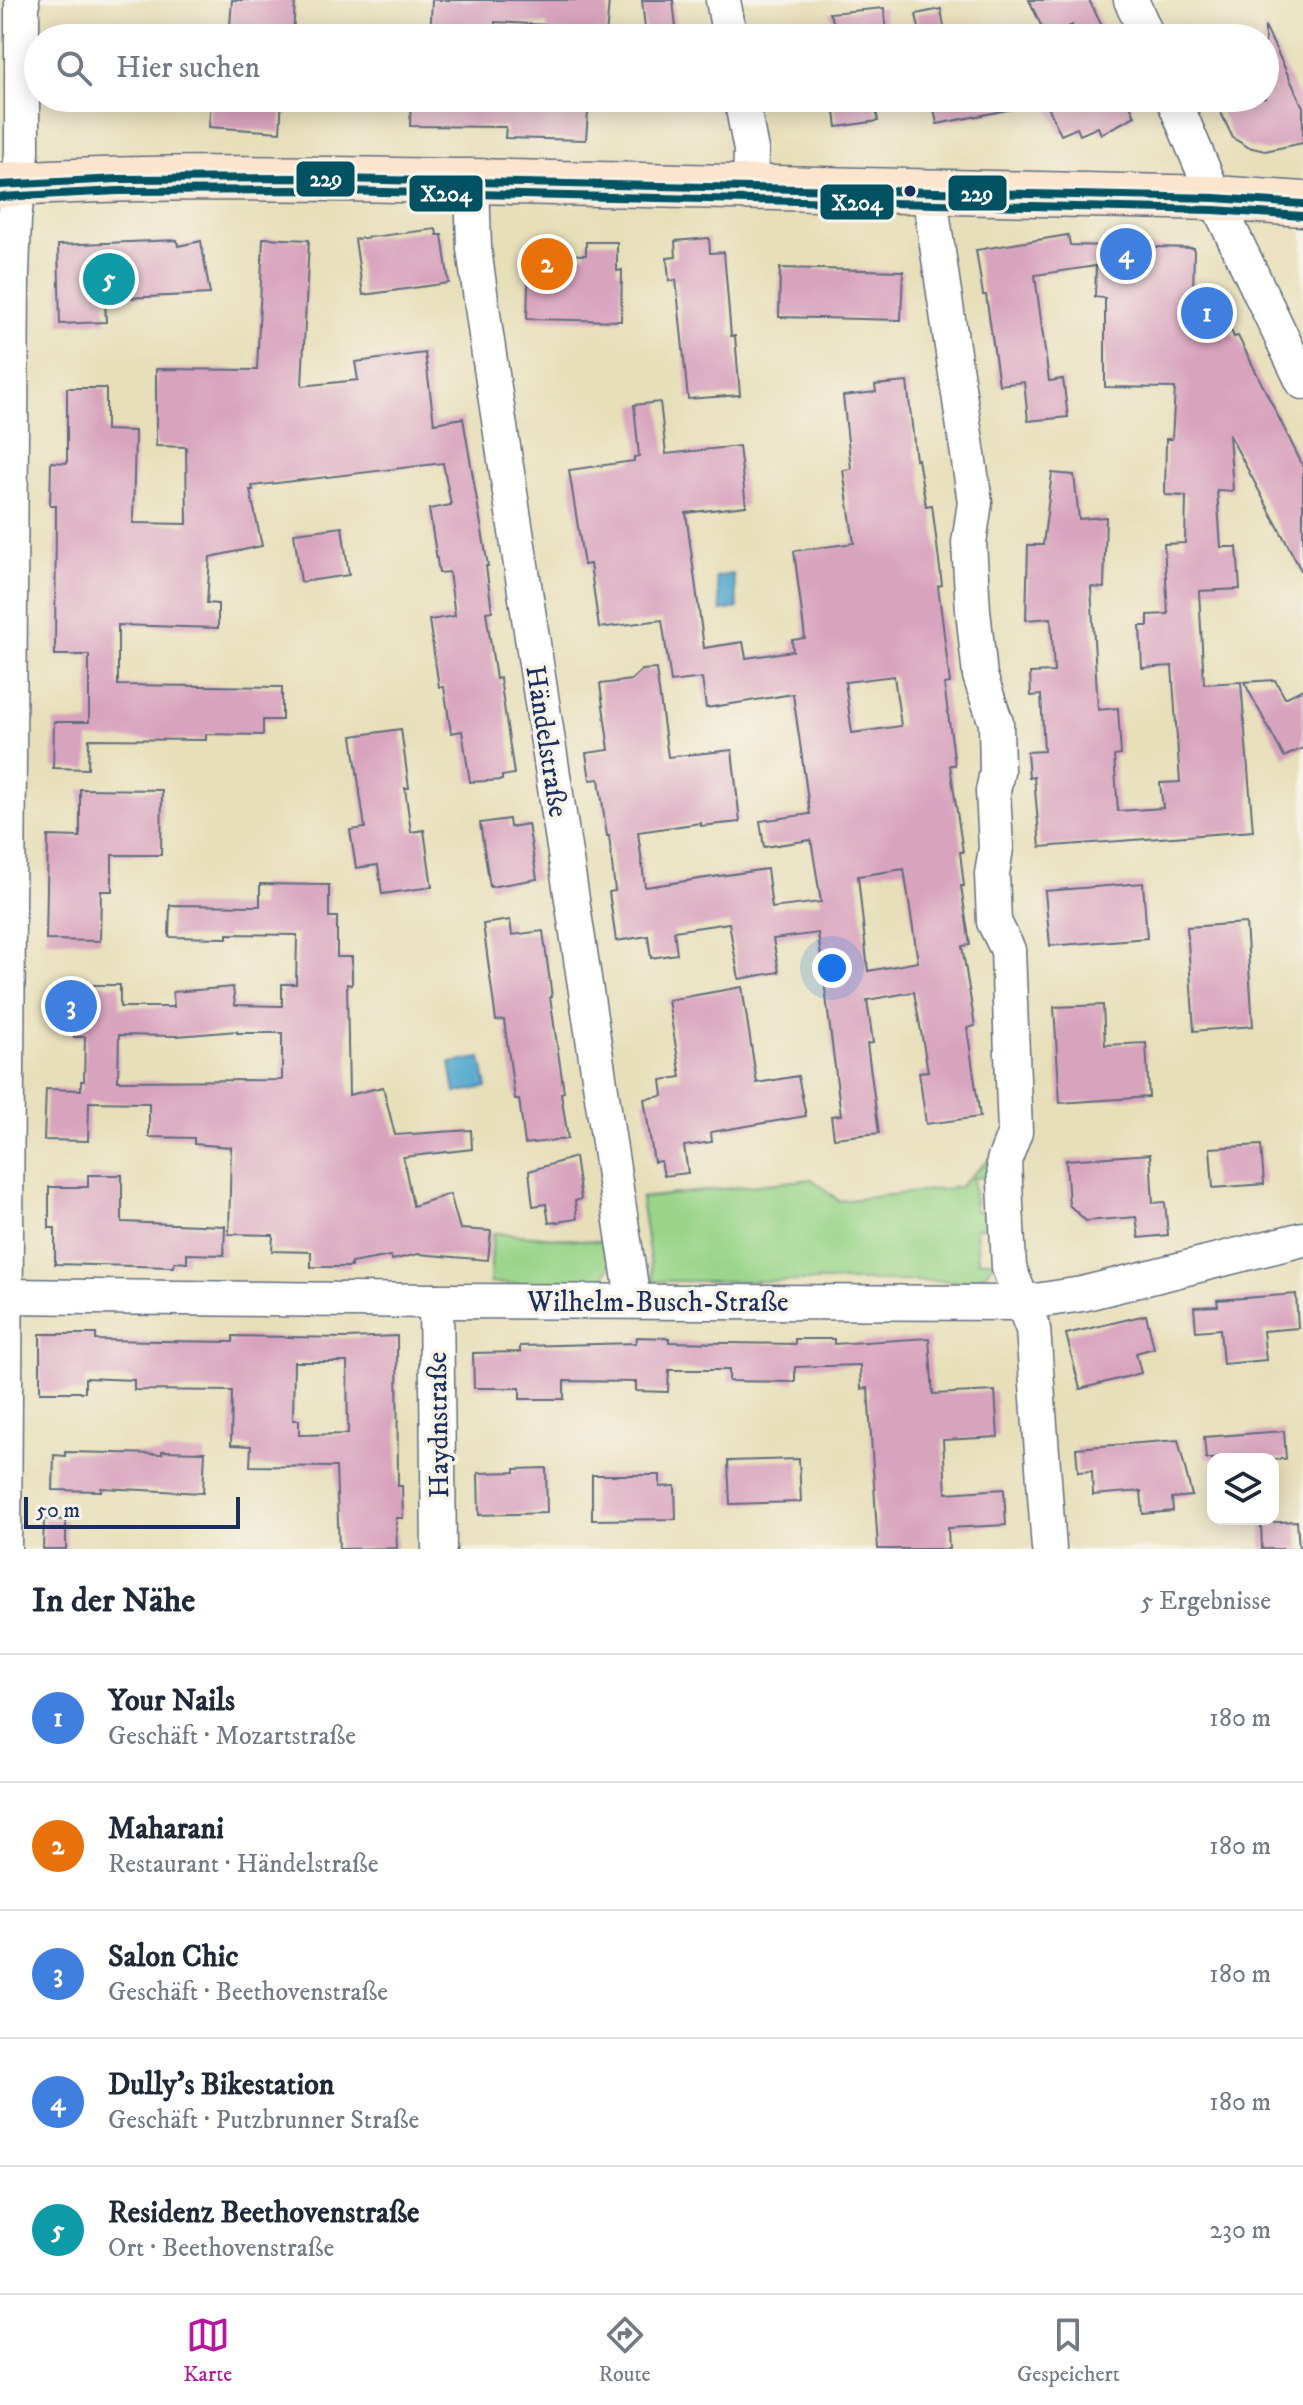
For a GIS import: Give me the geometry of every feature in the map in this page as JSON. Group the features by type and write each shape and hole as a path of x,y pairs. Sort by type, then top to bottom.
{"main road":[{"path":"9,184 315,178 1215,198 1303,204"}],"street":[{"path":"4,1549 12,287 9,184 22,153 22,0"},
{"path":"723,0 727,24"},
{"path":"1131,0 1142,24"},
{"path":"744,112 751,150 750,186"},
{"path":"1179,112 1215,198 1303,382"},
{"name":"Händelstraße","path":"472,181 474,249 486,335 633,1300"},
{"path":"929,191 975,502 969,543 980,676 996,723 997,772 993,791 996,848 992,874 994,922 1008,950 1015,1132 1004,1161 1009,1268 1033,1329 1049,1549"},
{"name":"Wilhelm-Busch-Straße","path":"6,1296 1022,1303 1082,1294 1303,1239"},
{"name":"Haydnstraße","path":"436,1301 439,1549"}],"green space":[{"path":"990,1159 990,1176 973,1178 975,1211 992,1210 993,1227 976,1228 978,1261 994,1260 986,1273 974,1281 653,1281 641,1198 812,1179 839,1201 959,1187"},
{"path":"493,1233 607,1242 610,1265 603,1279 587,1287 490,1283"}],"water":[{"path":"733,574 738,608 721,611 716,577"},
{"path":"481,1058 487,1087 455,1093 450,1063"}],"building":[{"path":"232,0 295,0 294,24 230,24"},
{"path":"432,0 609,0 607,24 431,24"},
{"path":"642,0 673,0 676,24 645,24"},
{"path":"1029,0 1089,0 1101,24 1040,24"},
{"path":"884,8 885,24 835,24 829,13"},
{"path":"941,9 944,24 918,24 916,14"},
{"path":"1279,56 1303,107 1303,143 1265,151 1248,147 1233,138 1221,112 1279,112"},
{"path":"210,112 281,112 280,132 209,127"},
{"path":"410,112 588,112 586,140 505,138 506,127 410,126"},
{"path":"835,112 876,112 878,121 837,127"},
{"path":"935,112 998,112 937,124"},
{"path":"1050,112 1133,112 1135,116 1101,134 1098,127 1080,135 1077,128 1061,135"},
{"path":"436,229 437,235 442,235 449,283 363,295 355,239"},
{"path":"1068,235 1070,245 1194,248 1193,298 1217,299 1303,466 1303,574 1229,434 1233,491 1217,490 1221,547 1237,547 1240,589 1199,591 1204,684 1241,682 1253,831 1040,847 1034,777 1029,778 1027,752 1044,751 1041,695 1031,696 1030,673 1054,672 1051,618 1026,620 1028,545 1043,545 1052,473 1074,475 1079,519 1106,517 1104,588 1091,587 1098,710 1118,708 1121,755 1114,756 1118,811 1163,808 1160,783 1180,782 1172,666 1142,668 1140,626 1148,626 1148,615 1168,614 1164,544 1185,543 1186,496 1165,495 1166,439 1172,439 1175,388 1105,387 1105,298 1095,297 1096,266 1035,275 1049,381 1063,379 1068,417 1028,421 1024,382 999,385 976,250"},
{"path":"263,238 309,240 302,386 358,380 355,362 425,353 434,423 463,418 488,566 492,611 486,612 496,679 500,678 514,774 502,776 502,780 470,782 462,731 451,733 444,687 439,687 429,620 455,616 449,572 439,573 429,509 451,505 443,463 252,486 253,490 250,490 262,546 210,557 207,603 218,604 218,628 118,625 118,685 282,687 282,720 263,720 263,735 206,734 206,740 89,739 88,769 53,768 54,722 89,722 89,655 55,655 56,506 50,506 51,462 67,463 67,388 106,388 106,430 135,431 133,523 187,524 186,447 156,446 156,369 257,370"},
{"path":"709,238 710,253 724,252 740,395 688,399 676,280 669,281 667,258 676,257 675,241"},
{"path":"177,240 178,246 201,241 210,294 105,299 106,322 60,324 58,245"},
{"path":"586,242 617,242 617,271 622,270 621,321 527,319 529,253 586,255"},
{"path":"780,268 903,271 901,320 779,317"},
{"path":"907,382 916,460 926,506 932,505 950,683 944,684 955,765 950,765 963,852 960,852 964,886 961,886 970,945 962,946 975,1026 967,1028 980,1117 926,1124 919,1072 928,1071 914,992 867,1000 873,1043 867,1044 879,1133 834,1138 831,1116 841,1115 818,933 773,939 779,972 739,979 729,923 674,931 677,954 651,958 648,936 616,941 609,892 615,891 609,836 599,779 590,780 586,753 609,750 600,684 631,680 642,670 656,669 668,757 732,750 740,822 701,826 701,823 638,832 645,887 767,869 772,908 821,902 811,840 764,847 760,821 810,814 793,694 706,708 702,678 671,682 662,620 599,628 590,564 584,565 569,470 634,461 634,457 639,456 634,405 660,402 666,454 739,446 746,506 686,513 704,648 743,642 746,658 793,651 792,640 805,638 794,551 854,543 843,470 851,469 843,396 876,392 875,385","holes":["894,676 901,726 852,733 845,682","904,869 918,962 868,971 858,876"]},
{"path":"342,527 349,575 301,582 294,533"},
{"path":"1275,680 1285,698 1303,689 1303,748 1284,757 1244,682"},
{"path":"401,729 411,832 424,830 432,887 382,894 378,865 356,868 350,830 365,828 352,736"},
{"path":"80,789 162,790 161,855 112,855 112,891 101,891 100,941 46,940 48,836 80,837"},
{"path":"509,819 510,827 528,824 537,879 490,887 480,823"},
{"path":"1143,883 1147,938 1050,946 1045,891"},
{"path":"260,884 329,885 329,917 337,917 337,957 352,957 352,985 347,984 349,1095 383,1087 395,1135 471,1130 472,1149 403,1157 413,1206 450,1194 460,1229 491,1231 488,1260 418,1254 392,1260 391,1256 351,1263 351,1267 311,1267 311,1252 272,1251 273,1235 229,1234 231,1147 194,1144 194,1138 149,1137 149,1103 89,1102 88,1141 44,1140 46,1089 81,1090 81,1081 84,1081 85,1037 74,1037 74,1023 56,1023 57,989 74,989 75,985 120,985 120,1007 174,1007 173,992 233,987 235,1005 282,1006 282,984 296,984 297,935 169,937 170,905 260,906","holes":["282,1033 282,1080 118,1081 119,1035"]},
{"path":"510,920 512,935 543,931 568,1139 525,1144 504,1020 496,1021 483,924"},
{"path":"1246,923 1253,1026 1194,1031 1187,927"},
{"path":"742,987 757,1083 798,1076 806,1116 711,1132 712,1142 684,1146 688,1173 664,1176 661,1161 654,1162 644,1099 663,1096 661,1080 681,1077 668,1000"},
{"path":"1103,1005 1105,1045 1146,1043 1149,1097 1060,1103 1054,1007"},
{"path":"1261,1145 1264,1184 1213,1188 1210,1148"},
{"path":"1150,1154 1153,1203 1165,1202 1168,1235 1139,1238 1136,1217 1086,1221 1069,1205 1066,1160"},
{"path":"575,1157 581,1199 575,1201 577,1219 549,1223 546,1204 533,1206 529,1171"},
{"path":"88,1175 122,1175 122,1222 225,1226 224,1255 187,1254 187,1263 175,1262 174,1267 55,1264 55,1228 49,1228 49,1187 88,1187"},
{"path":"1296,1294 1298,1328 1263,1331 1266,1360 1223,1364 1220,1329 1196,1331 1194,1307 1218,1306 1217,1300"},
{"path":"1146,1315 1154,1348 1136,1353 1141,1373 1080,1389 1066,1334"},
{"path":"40,1334 96,1334 96,1340 233,1342 233,1336 397,1336 398,1486 402,1486 403,1518 396,1518 397,1548 339,1549 336,1467 250,1466 251,1446 231,1445 232,1391 134,1390 134,1380 85,1378 85,1392 40,1392","holes":["294,1362 347,1362 348,1434 299,1435 299,1420 293,1420"]},
{"path":"637,1337 669,1338 669,1342 795,1344 795,1339 834,1339 834,1344 929,1338 933,1394 995,1391 998,1437 943,1440 946,1493 1004,1489 1006,1525 948,1528 949,1549 878,1549 868,1388 861,1389 860,1365 795,1367 795,1382 729,1381 729,1370 669,1370 668,1392 636,1391 636,1382 564,1381 564,1399 520,1399 520,1388 474,1388 473,1353 520,1352 520,1346 636,1343"},
{"path":"1284,1431 1286,1459 1279,1459 1279,1453 1207,1453 1206,1459 1204,1437"},
{"path":"1178,1440 1192,1496 1172,1498 1173,1511 1143,1514 1141,1491 1093,1495 1092,1471 1078,1472 1076,1448"},
{"path":"162,1451 205,1452 203,1493 101,1488 101,1491 53,1490 54,1455 65,1456 65,1452 162,1454"},
{"path":"799,1459 801,1502 730,1504 728,1461"},
{"path":"546,1468 547,1513 479,1515 478,1473"},
{"path":"592,1475 660,1475 660,1487 675,1486 676,1519 592,1520"},
{"path":"44,1519 66,1520 66,1549 43,1549"},
{"path":"1297,1521 1299,1549 1262,1549 1261,1525 1279,1525 1279,1522"}],"transit line":[{"name":"229","path":"0,185 117,179 293,178 1215,198 1303,204"},
{"name":"X204","path":"1,197 118,191 293,190 1214,210 1302,216"}],"place":[{"name":"Dully's Bikestation","path":"1126,254"},
{"name":"Maharani","path":"547,264"},
{"name":"Residenz Beethovenstraße","path":"109,279"},
{"name":"Your Nails","path":"1207,313"},
{"name":"Salon Chic","path":"71,1006"}]}
